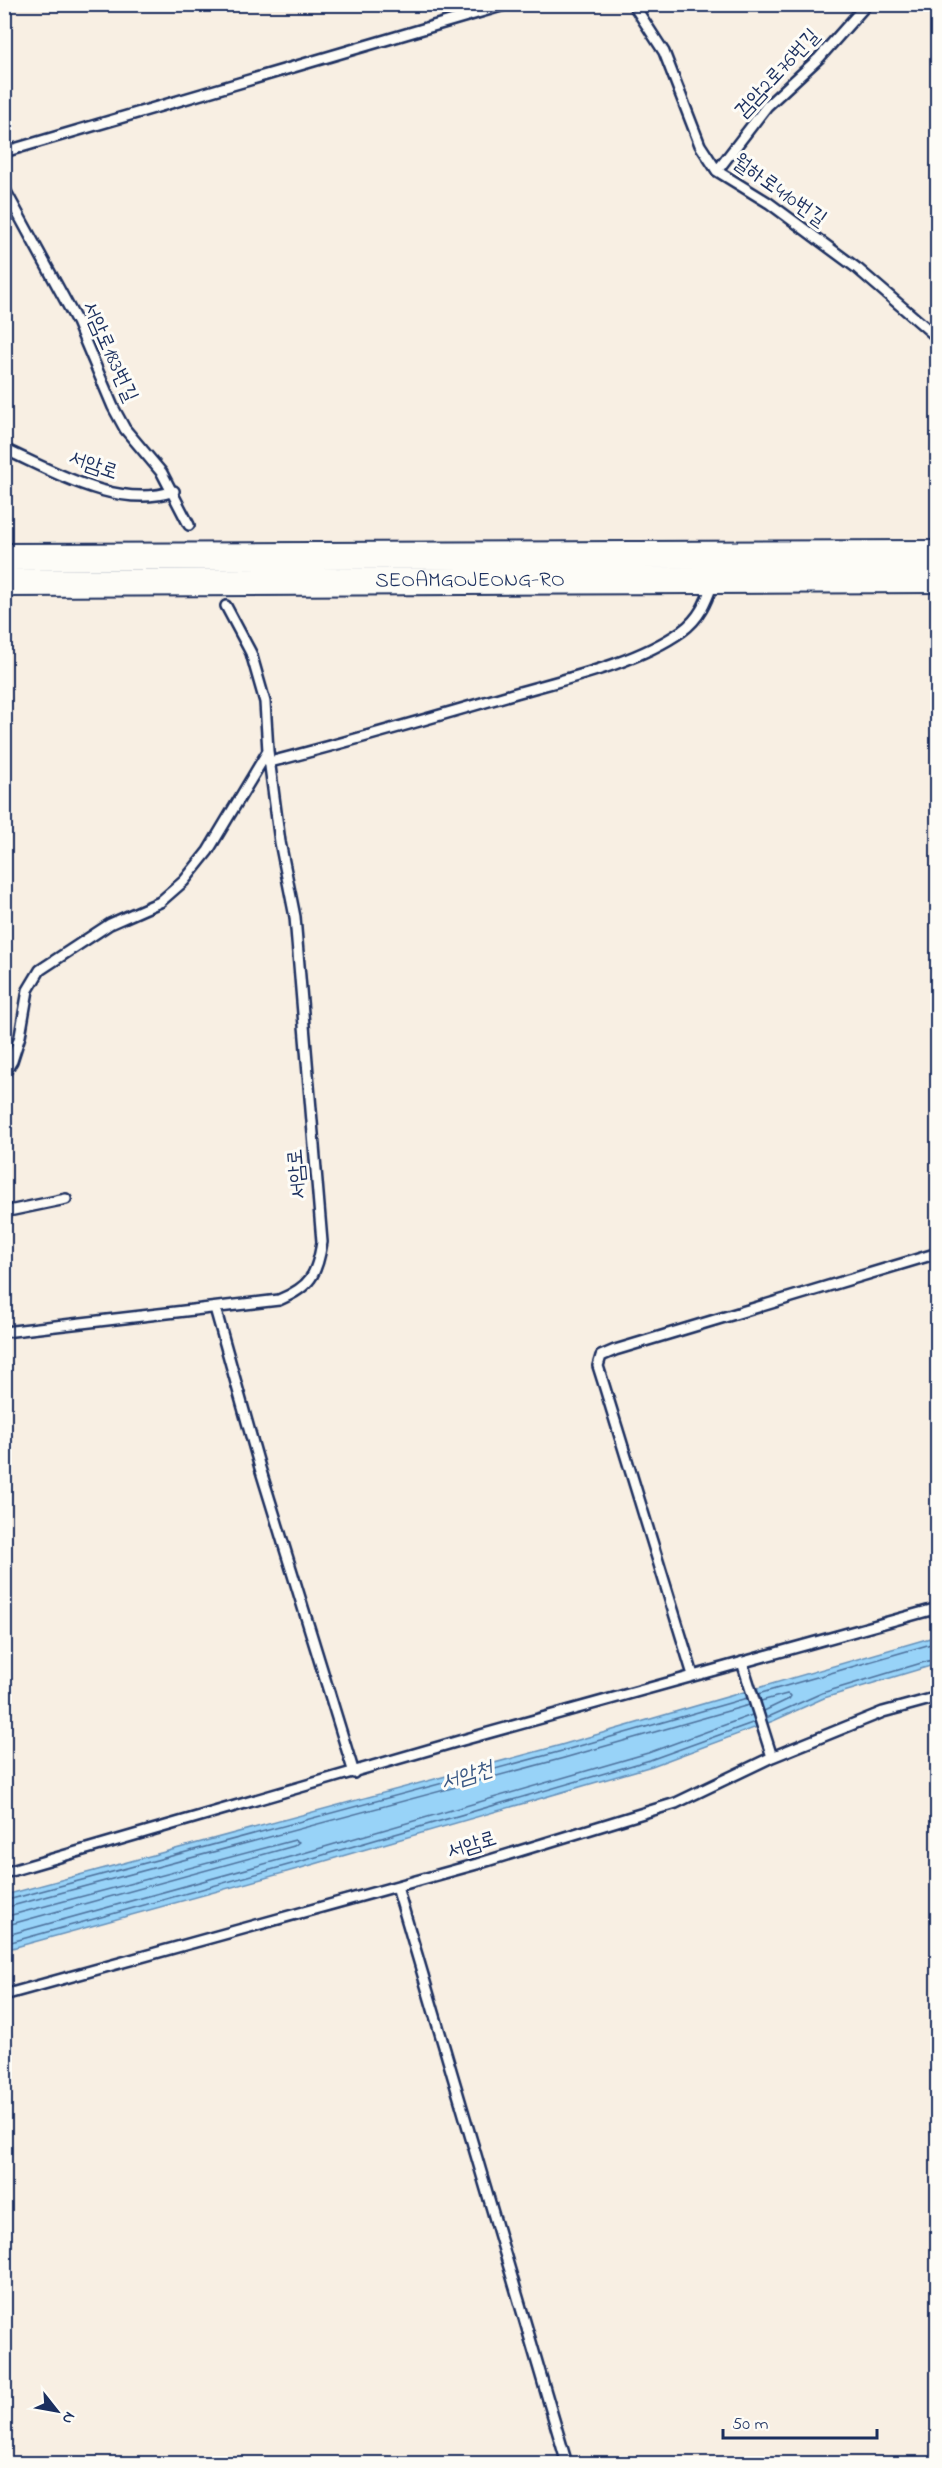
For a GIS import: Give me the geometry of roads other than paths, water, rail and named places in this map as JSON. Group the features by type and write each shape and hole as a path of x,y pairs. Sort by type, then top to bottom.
{"main road":[{"name":"SEOAMGOJEONG-RO","path":"4,557 938,554"},
{"name":"SEOAMGOJEONG-RO","path":"4,583 938,579"}],"lane":[{"path":"4,152 508,4"},
{"name":"월하로410번길","path":"633,4 664,52 700,145 717,171 768,203 858,269 938,338"},
{"name":"검암2로76번길","path":"717,171 767,106 819,58 867,4"},
{"name":"서암로183번길","path":"4,188 77,322 113,407 125,429 147,453 174,491 189,525"},
{"name":"서암로","path":"4,449 58,474 116,494 153,498 174,491"},
{"path":"270,762 373,736 591,671 655,646 682,631 696,619 705,606 714,580"},
{"name":"서암로","path":"4,1332 279,1300 297,1293 308,1283 314,1273 321,1242 295,916 280,842 268,751 265,702 251,653 226,606"},
{"path":"4,1074 12,1061 20,1036 28,990 40,970 110,924 160,902 184,881 208,851 268,751"},
{"path":"4,1212 66,1199"},
{"path":"693,1675 598,1366 601,1356 938,1253"},
{"path":"215,1308 260,1468 354,1773"},
{"path":"4,1873 693,1675 938,1608"},
{"path":"742,1662 771,1752"},
{"name":"서암로","path":"4,1995 397,1887 676,1803 771,1752 883,1712 938,1697"},
{"path":"397,1887 567,2463"}],"water":[{"name":"서암천","path":"937,1636 937,1664 824,1698 773,1721 652,1766 301,1868 5,1950 5,1895 561,1745"}]}
